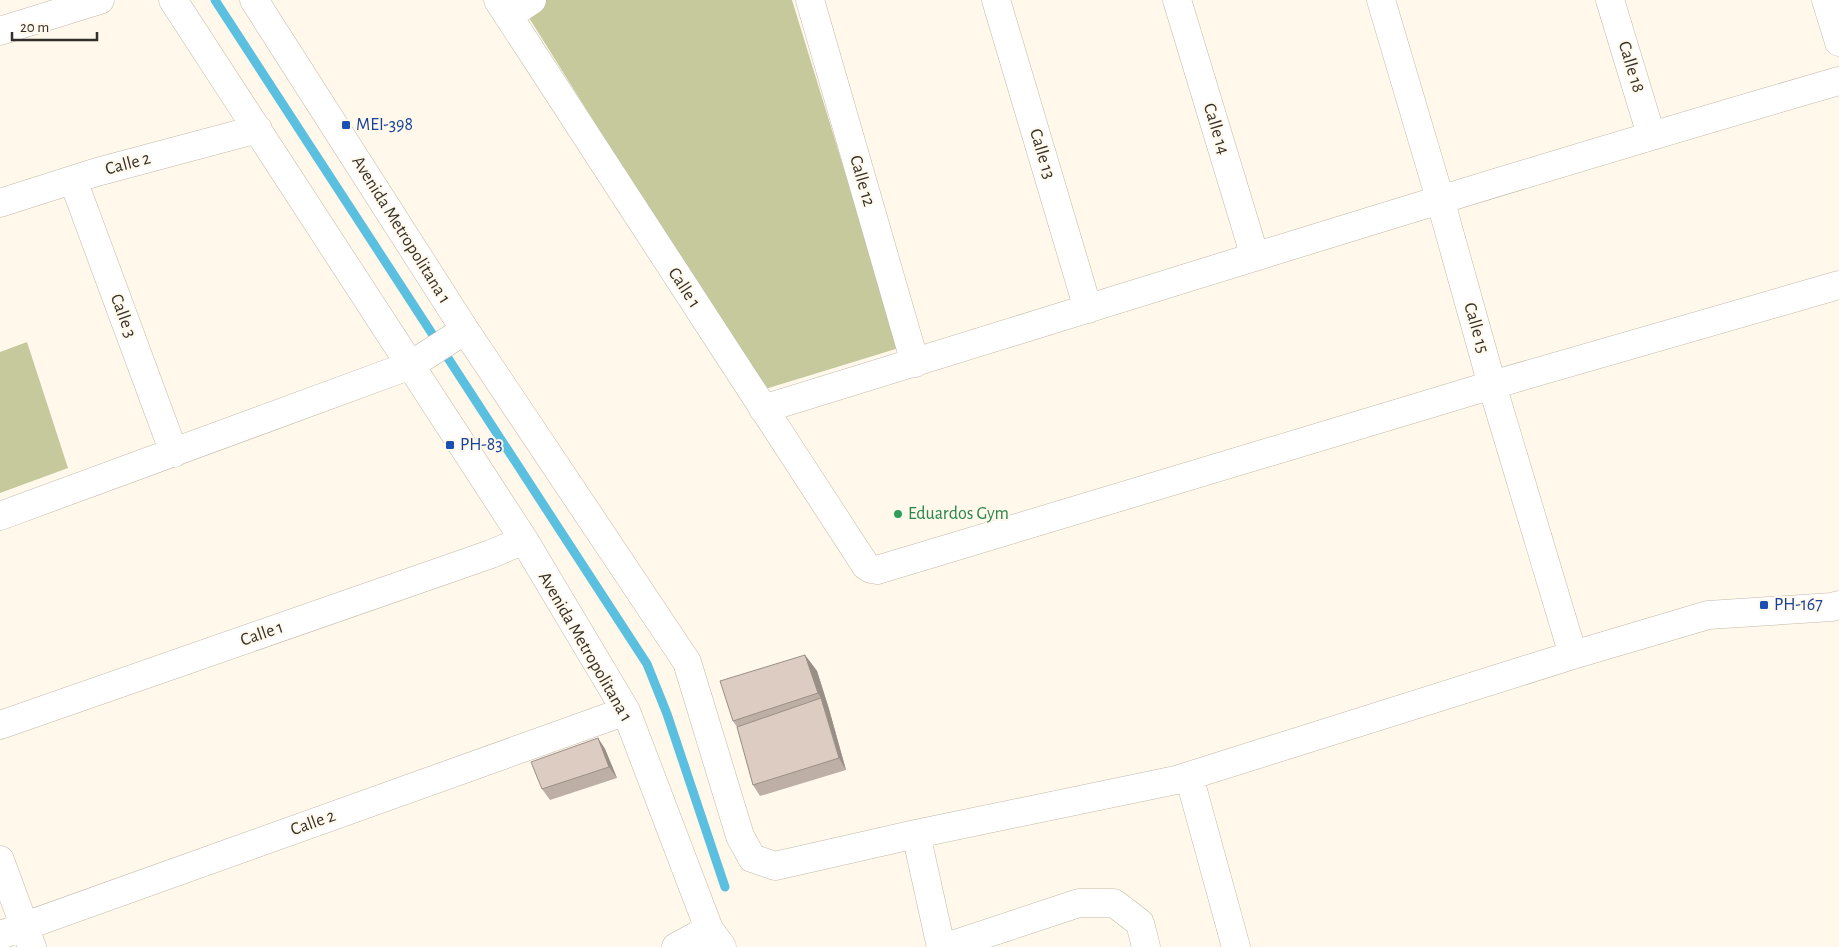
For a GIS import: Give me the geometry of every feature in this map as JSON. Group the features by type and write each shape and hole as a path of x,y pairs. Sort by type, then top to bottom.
{"street":[{"path":"0,31 100,0"},
{"name":"Avenida Metropolitana 1","path":"173,0 416,362 626,711 715,938"},
{"name":"Avenida Metropolitana 1","path":"254,0 459,334 687,662 740,836 752,858 775,866 1189,776 1573,654 1708,615 1839,605"},
{"path":"503,8 532,0"},
{"name":"Calle 12","path":"810,0 915,363"},
{"name":"Calle 13","path":"996,0 1088,309"},
{"name":"Calle 14","path":"1177,0 1255,258"},
{"name":"Calle 15","path":"1381,0 1440,199 1492,385 1573,654"},
{"name":"Calle 18","path":"1610,0 1651,135"},
{"path":"1826,0 1839,42"},
{"name":"Calle 1","path":"503,8 763,409 866,566 871,570 877,570 1492,385"},
{"path":"763,409 1255,258 1440,199 1651,135 1839,81"},
{"name":"Calle 2","path":"0,203 73,180 258,129"},
{"name":"Calle 3","path":"73,180 174,453"},
{"path":"1492,385 1839,285"},
{"path":"0,516 416,362 459,334"},
{"name":"Calle 1","path":"0,726 491,554 524,540"},
{"name":"Calle 2","path":"19,936 626,711"},
{"path":"1189,776 1236,947"},
{"path":"916,834 941,947"},
{"path":"0,860 19,936"},
{"path":"946,947 1079,903 1114,903 1140,923 1146,947"},
{"path":"676,947 715,938"}],"green space":[{"path":"546,0 792,0 899,348 762,390 526,13"},
{"path":"27,342 68,468 0,493 0,352"}],"building":[{"path":"805,655 818,693 733,721 720,681"},
{"path":"821,698 839,758 753,785 737,727"},
{"path":"598,738 609,767 542,789 531,762"}],"waterway":[{"path":"215,0 647,664 667,714 725,887"}],"place":[{"name":"MEI-398","path":"346,125"},
{"name":"PH-83","path":"450,445"},
{"name":"Eduardos Gym","path":"898,514"},
{"name":"PH-167","path":"1764,605"}]}
